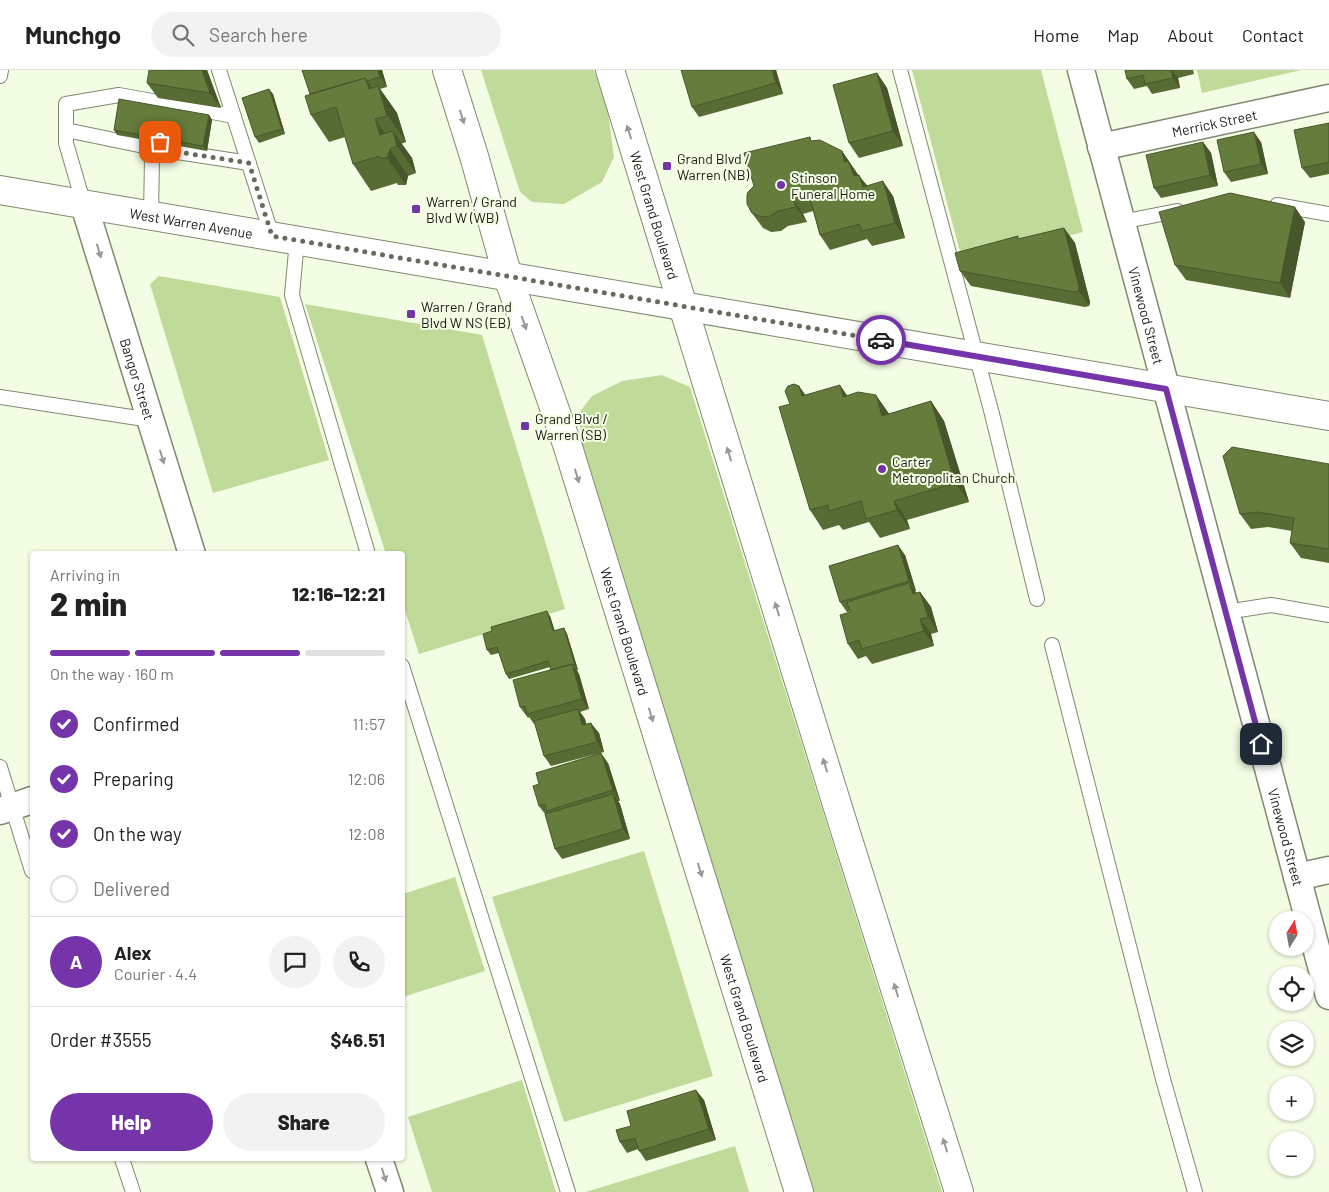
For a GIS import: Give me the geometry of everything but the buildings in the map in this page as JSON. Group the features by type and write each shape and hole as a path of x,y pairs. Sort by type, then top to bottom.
{"main road":[{"name":"West Grand Boulevard","path":"447,70 474,156 508,277 567,444 800,1192"},
{"name":"West Grand Boulevard","path":"610,70 836,802 959,1192"},
{"name":"West Warren Avenue","path":"0,190 1329,416"}],"street":[{"name":"Vinewood Street","path":"1081,70 1329,996"},
{"name":"Merrick Street","path":"1101,147 1329,98"},
{"name":"Bangor Street","path":"84,205 191,551"},
{"path":"1297,877 1329,870"},
{"path":"380,1161 390,1192"}],"lane":[{"path":"0,76 1,70"},
{"path":"220,70 249,163 284,238 292,295 367,551"},
{"path":"900,70 992,414 1037,599"},
{"path":"84,205 66,143 66,104 119,95 126,101 207,115 234,116"},
{"path":"66,130 120,138 249,163"},
{"path":"151,216 152,158 159,146"},
{"path":"1266,203 1329,214"},
{"path":"1121,222 1186,210"},
{"path":"0,397 151,420"},
{"path":"1226,612 1271,605 1329,615"},
{"path":"1052,645 1163,1079 1195,1192"},
{"path":"405,676 568,1192"},
{"path":"0,767 15,806 30,863"},
{"path":"123,1161 133,1192"}],"green space":[{"path":"481,70 594,70 608,112 614,157 602,182 564,204 532,202 520,192"},
{"path":"912,70 1041,70 1083,232 963,263"},
{"path":"1197,70 1301,70 1202,93"},
{"path":"159,276 280,297 329,460 213,493 150,284"},
{"path":"305,304 482,335 565,609 419,654 405,610 405,551 385,551"},
{"path":"662,375 690,387 942,1192 811,1192 583,449 578,414 592,396 622,381"},
{"path":"644,851 713,1076 564,1122 492,897"},
{"path":"455,877 485,971 405,996 405,893"},
{"path":"522,1080 556,1192 432,1192 408,1117"},
{"path":"735,1146 749,1192 586,1192"}],"way so far":[{"path":"160,142 158,149 249,163 272,236 881,340"}],"place":[{"name":"Grand Blvd / Warren (NB)","path":"667,166"},
{"name":"Stinson Funeral Home","path":"781,185"},
{"name":"Warren / Grand Blvd W (WB)","path":"416,209"},
{"name":"Warren / Grand Blvd W NS (EB)","path":"411,314"},
{"name":"Grand Blvd / Warren (SB)","path":"525,426"},
{"name":"Carter Metropolitan Church","path":"882,469"}],"route":[{"path":"881,340 1166,389 1261,744"}]}
